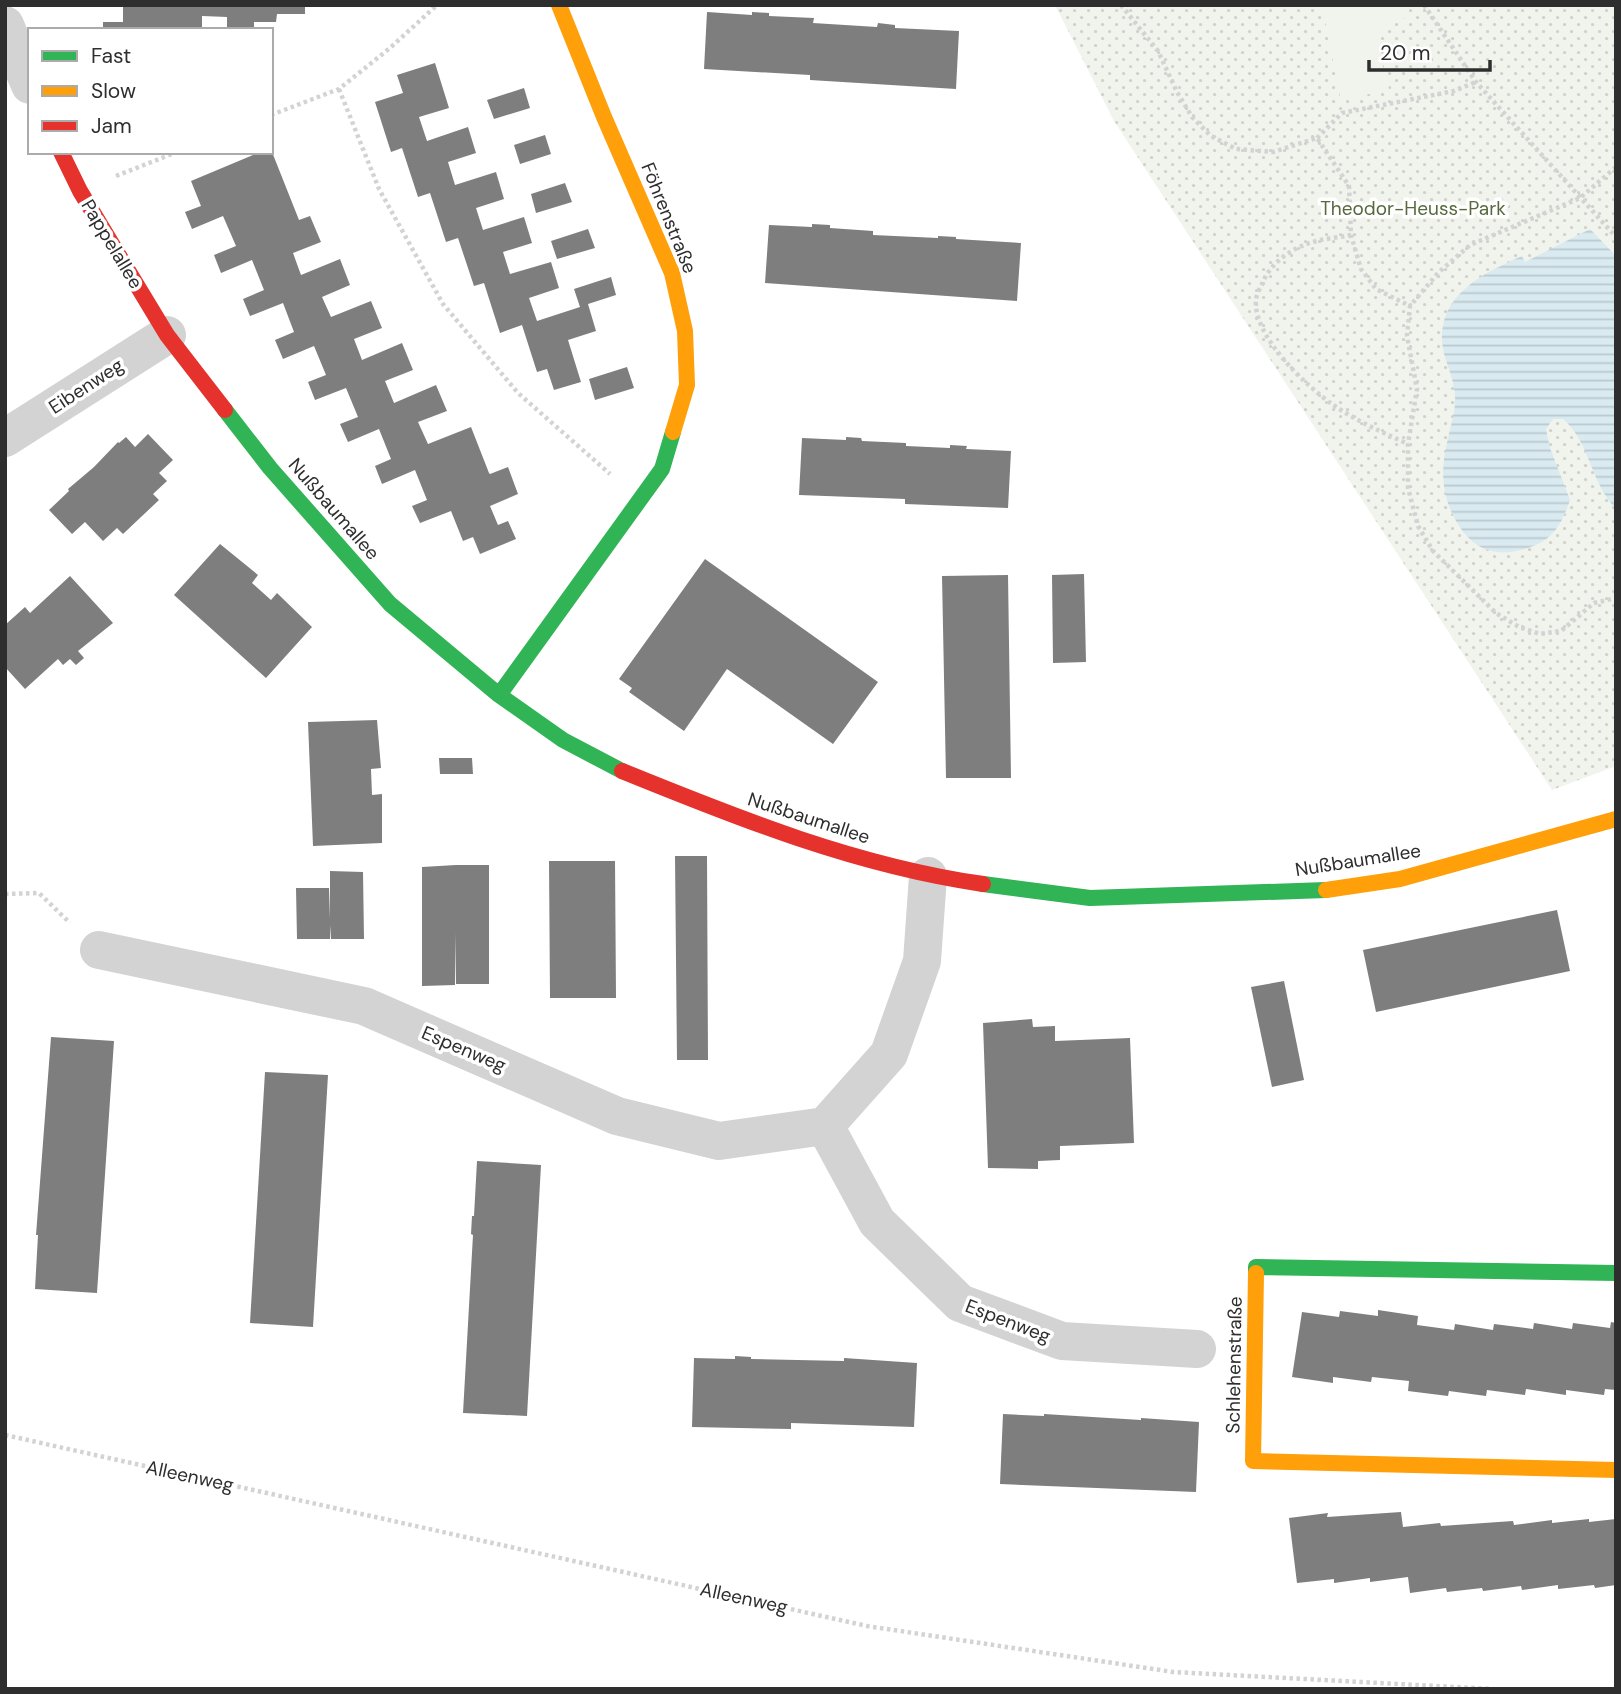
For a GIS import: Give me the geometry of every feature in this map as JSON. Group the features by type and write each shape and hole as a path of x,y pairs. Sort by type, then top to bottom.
{"street":[{"name":"Föhrenstraße","path":"499,695 662,469 687,385 685,331 672,273 559,5"},
{"path":"5,25 28,80"},
{"name":"Pappelallee","path":"62,154 79,191 167,335"},
{"name":"Eibenweg","path":"5,438 167,335"},
{"name":"Nußbaumallee","path":"167,335 271,468 390,604 499,695 563,740 608,765 717,810 824,848 928,876 1090,898 1201,896 1331,890 1400,879 1616,819"},
{"path":"825,1126 888,1054 922,961 928,876"},
{"name":"Espenweg","path":"99,950 363,1006 618,1115 719,1141 825,1126 877,1222 960,1303 1062,1341 1197,1349"},
{"name":"Schlehenstraße","path":"1616,1273 1256,1267 1254,1461 1616,1469"}],"path":[{"path":"273,114 339,89 437,5"},
{"path":"1121,5 1158,51 1192,117 1211,136 1236,149 1273,152 1317,138 1342,113 1454,91 1476,82"},
{"path":"1424,5 1476,82 1616,237"},
{"path":"339,89 379,189 443,304 518,393 641,501"},
{"path":"1317,138 1349,186 1351,235 1361,269 1376,289 1410,306"},
{"path":"79,191 172,154"},
{"path":"1616,167 1580,198 1471,245 1438,273 1410,306 1408,335 1417,389 1408,444 1408,488 1418,526 1433,551 1496,613 1519,627 1541,634 1561,631 1594,603 1616,598"},
{"path":"1351,235 1304,245 1284,256 1266,273 1256,299 1259,323 1299,375 1332,404 1372,428 1408,444"},
{"path":"5,894 39,893 99,950"},
{"name":"Alleenweg","path":"5,1435 867,1626 1173,1672 1493,1689"}],"green space":[{"name":"Theodor-Heuss-Park","path":"1055,5 1616,5 1616,766 1552,790 1114,121"},
{"path":"1322,5 1406,5 1411,16 1380,30 1376,40 1389,89 1341,101"}],"shaded area":[{"path":"1590,229 1616,256 1616,509 1601,487 1572,428 1563,419 1553,419 1546,429 1550,448 1570,500 1558,526 1547,538 1532,547 1513,552 1497,552 1483,548 1464,533 1451,512 1443,479 1455,402 1442,341 1445,318 1460,294 1496,268 1522,256 1525,262"}],"building":[{"path":"123,5 305,5 305,14 277,14 276,22 254,22 254,28 227,28 227,17 202,16 202,28 103,28 103,22 123,22"},
{"path":"707,12 752,15 752,12 769,13 769,16 814,18 813,23 877,27 878,23 895,25 895,28 959,31 956,89 810,80 810,75 704,69"},
{"path":"435,63 449,108 419,117 427,141 468,127 476,153 448,162 455,185 496,172 504,199 476,208 483,230 524,217 532,243 503,252 510,274 551,262 559,288 529,298 537,321 580,307 574,289 611,277 616,295 588,304 596,331 568,340 581,382 554,390 547,369 537,372 522,325 500,333 484,283 474,286 458,238 446,242 430,193 418,197 402,148 391,152 375,102 403,93 397,75"},
{"path":"524,88 530,108 494,119 487,100"},
{"path":"545,135 551,154 520,164 514,145"},
{"path":"255,154 273,154 299,220 310,216 321,242 293,253 301,275 340,259 350,285 322,297 331,317 371,301 382,328 354,339 362,360 402,343 413,370 385,381 394,403 436,385 447,411 418,422 428,444 471,427 489,473 508,467 518,494 490,506 498,525 508,521 516,539 480,554 473,537 463,541 451,511 420,523 412,506 427,500 415,470 382,484 375,466 391,459 379,429 348,442 340,424 358,417 346,388 315,400 308,382 326,375 314,346 283,359 275,340 294,332 283,303 250,316 243,299 264,290 252,260 221,273 214,255 236,246 223,216 192,229 185,212 201,206 191,181"},
{"path":"565,183 572,202 536,213 531,194"},
{"path":"812,224 873,231 873,235 938,236 1021,243 1017,301 765,283 769,225 812,227"},
{"path":"588,229 595,248 557,259 551,241"},
{"path":"627,367 634,388 595,400 589,379"},
{"path":"148,434 173,460 159,473 167,481 153,494 159,500 123,534 117,528 103,541 85,522 72,534 49,510 118,442 126,437 135,447"},
{"path":"846,437 861,438 862,441 906,443 906,446 950,448 950,445 967,446 966,449 1011,451 1008,508 905,504 905,499 799,495 802,438 846,440"},
{"path":"220,544 258,575 252,583 271,600 277,593 312,627 266,678 174,595"},
{"path":"705,559 878,682 833,744 727,669 684,731 629,692 632,688 619,679"},
{"path":"1084,574 1086,662 1053,663 1052,575"},
{"path":"1008,575 1011,778 946,778 942,576"},
{"path":"70,576 113,623 78,651 84,658 76,665 70,659 63,665 58,659 25,689 5,667 5,625 25,607 30,613"},
{"path":"377,720 381,768 371,769 372,795 382,794 382,843 313,846 308,722"},
{"path":"439,758 472,758 473,774 440,774"},
{"path":"675,856 707,856 708,1060 677,1060"},
{"path":"549,861 615,861 616,998 550,998"},
{"path":"489,865 489,984 456,984 455,933 455,985 422,986 422,867"},
{"path":"330,871 363,872 364,939 331,939 330,925 330,939 297,939 296,888 329,888 330,919"},
{"path":"1557,910 1570,971 1376,1012 1363,950"},
{"path":"1284,981 1304,1080 1272,1087 1251,987"},
{"path":"1032,1019 1033,1027 1055,1026 1055,1041 1130,1038 1134,1143 1060,1146 1060,1160 1038,1161 1038,1169 988,1168 983,1023"},
{"path":"51,1037 114,1041 97,1293 35,1289 36,1235"},
{"path":"265,1072 328,1075 313,1327 250,1323"},
{"path":"477,1161 541,1165 527,1416 463,1413"},
{"path":"1378,1310 1418,1316 1417,1325 1454,1330 1455,1324 1493,1330 1494,1324 1533,1329 1534,1323 1572,1329 1573,1323 1610,1328 1611,1322 1616,1323 1616,1390 1605,1389 1604,1395 1566,1390 1566,1395 1526,1389 1525,1395 1487,1390 1486,1396 1449,1391 1448,1396 1408,1391 1409,1381 1372,1377 1371,1382 1333,1377 1333,1383 1292,1377 1302,1312 1339,1317 1340,1311 1378,1316"},
{"path":"735,1356 751,1359 844,1361 844,1358 917,1363 914,1427 791,1423 791,1429 692,1427 694,1358 735,1359"},
{"path":"1003,1414 1199,1422 1196,1492 1000,1484"},
{"path":"1401,1512 1403,1527 1440,1523 1441,1526 1513,1521 1514,1525 1552,1520 1552,1523 1616,1519 1616,1585 1558,1589 1558,1585 1522,1590 1521,1586 1447,1592 1446,1588 1410,1593 1408,1577 1370,1582 1370,1578 1334,1583 1334,1579 1297,1583 1289,1518 1328,1513 1327,1517"}],"traffic: fast":[{"path":"225,410 270,468 390,604 499,695 563,740 622,771"},
{"path":"499,695 662,469 673,432"},
{"path":"983,884 1090,898 1326,890"},
{"path":"1256,1273 1256,1267 1616,1273"}],"traffic: slow":[{"path":"559,5 672,273 685,331 687,385 673,432"},
{"path":"1326,890 1400,879 1616,819"},
{"path":"1256,1273 1253,1461 1616,1470"}],"traffic: jam":[{"path":"62,154 80,191 167,335 225,410"},
{"path":"622,771 800,839 890,866 983,884"}]}
